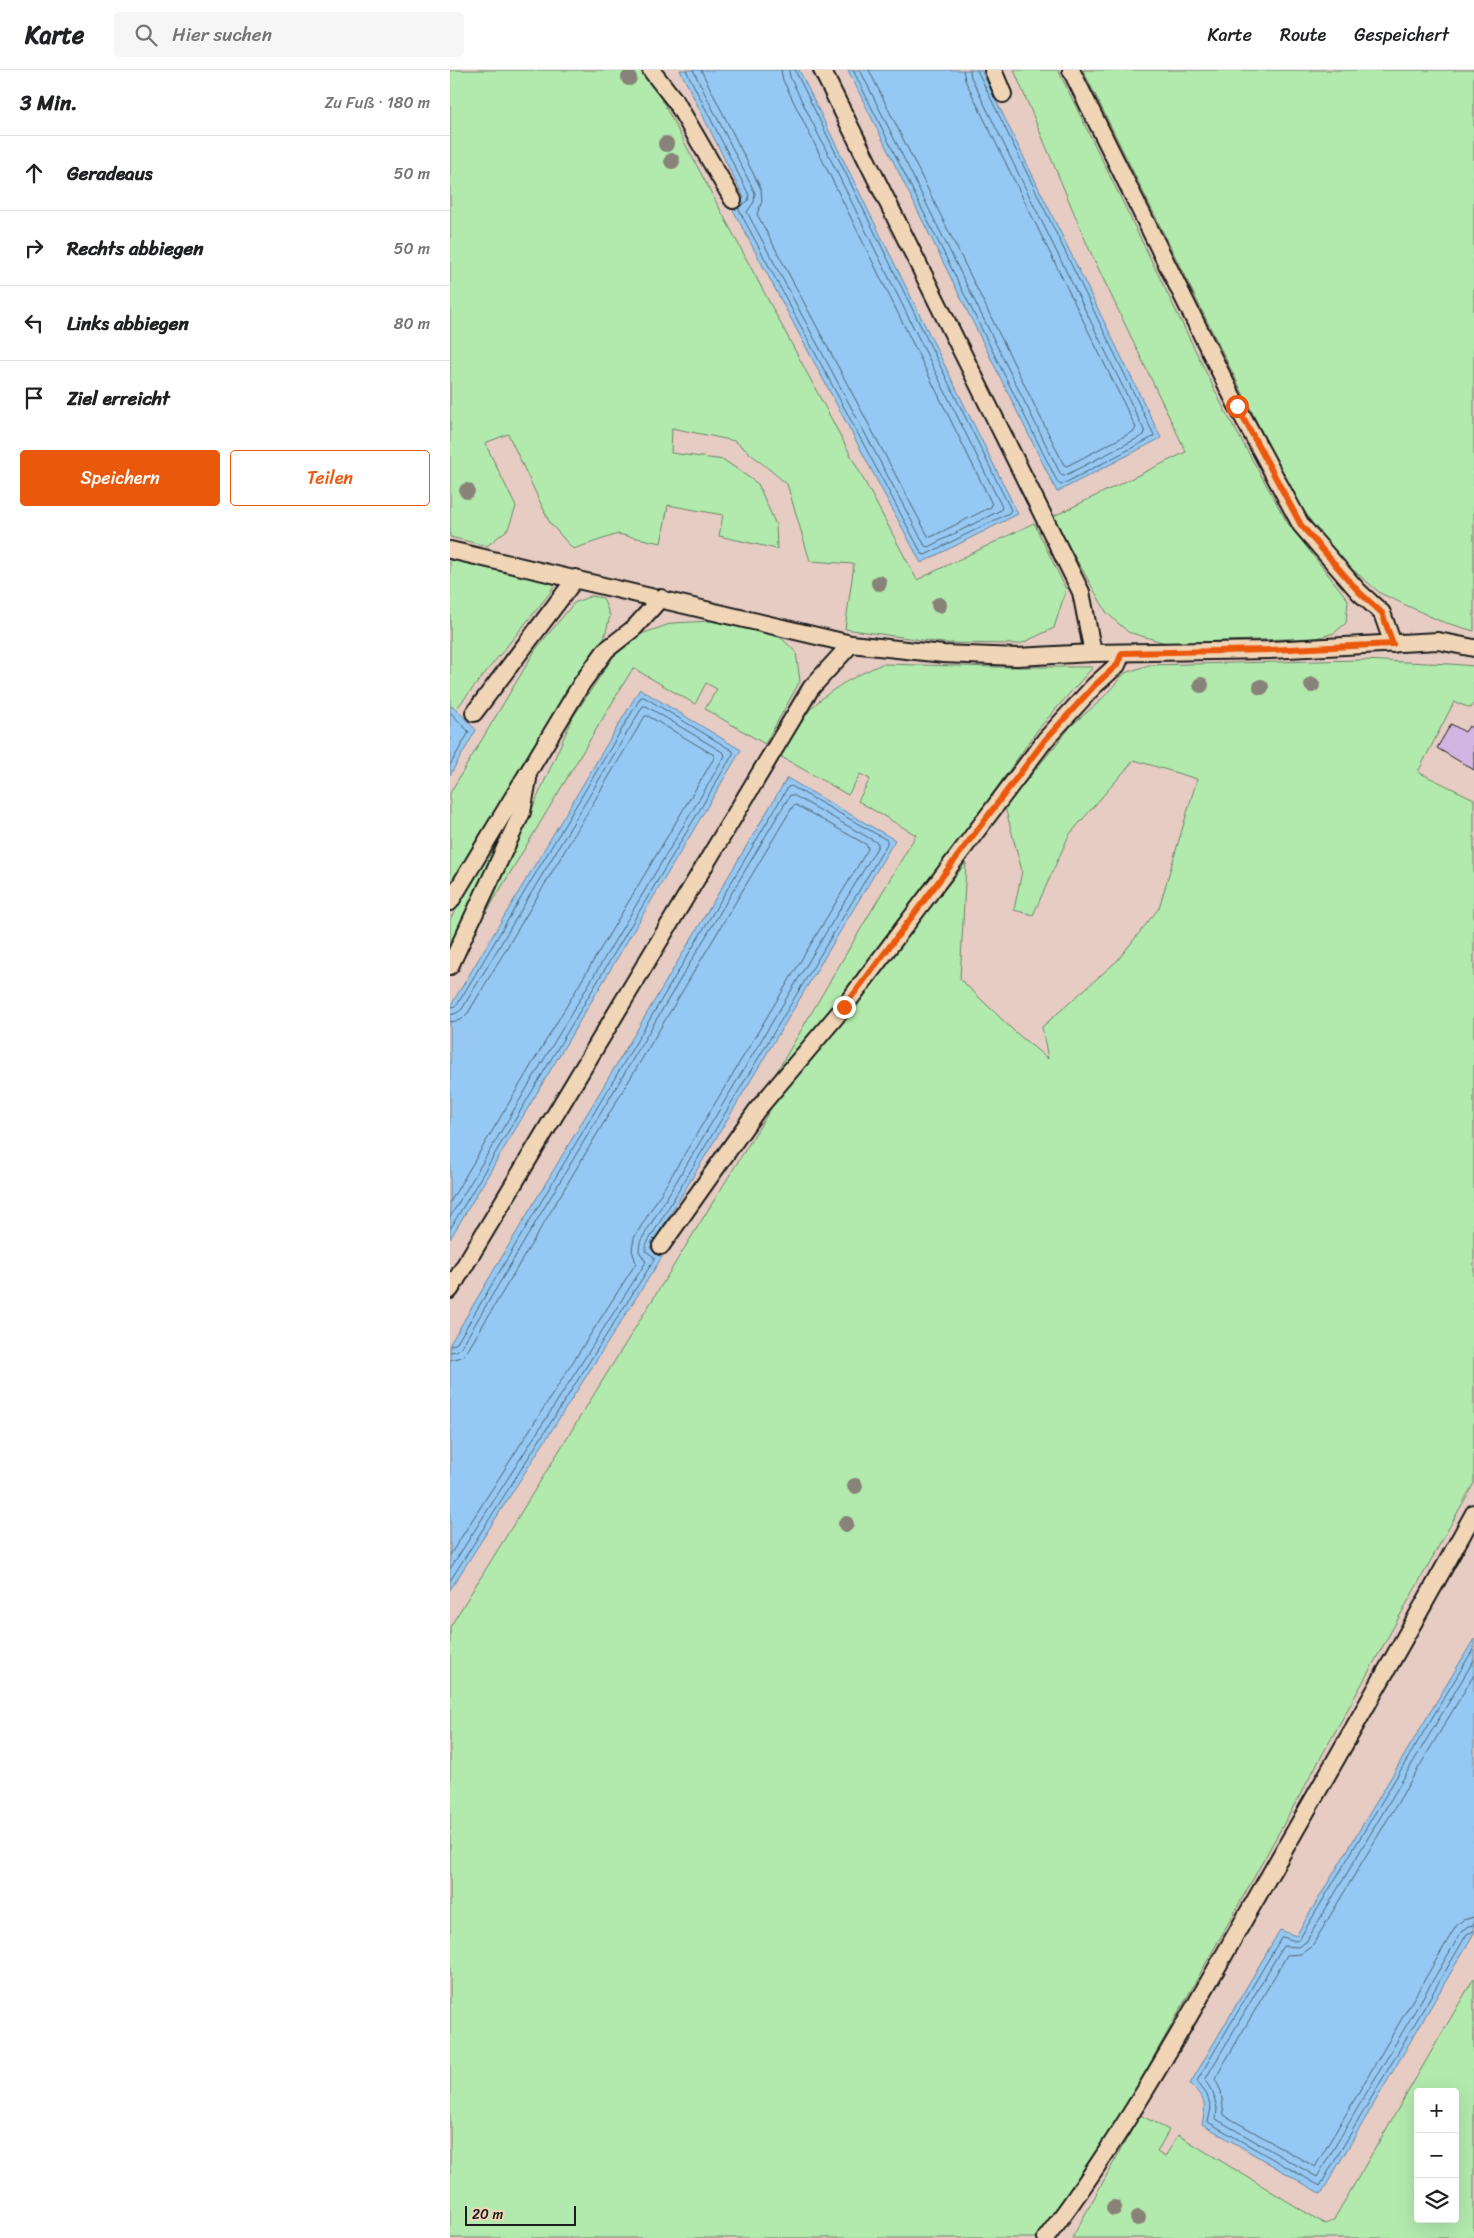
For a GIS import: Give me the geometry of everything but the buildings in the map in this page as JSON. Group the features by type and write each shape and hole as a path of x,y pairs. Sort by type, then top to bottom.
{"lane":[{"path":"652,70 676,102 733,200"},
{"path":"822,70 1082,592 1093,653"},
{"path":"993,70 1003,94"},
{"path":"1071,70 1237,406 1301,525 1359,592 1382,613 1393,644"},
{"path":"450,550 851,644 943,654 1018,657 1093,653 1270,650 1438,641 1474,648"},
{"path":"474,713 576,578"},
{"path":"450,902 582,683 606,650 634,628 661,598"},
{"path":"450,1290 812,688 851,644"},
{"path":"661,1246 757,1110 844,1007 1045,740 1094,686 1117,665 1122,653"},
{"path":"450,966 522,812 530,770"},
{"path":"1046,2238 1085,2185 1193,2010 1396,1656 1474,1513"}],"green space":[{"path":"450,70 642,70 655,87 917,580 1034,523 1066,589 1054,628 1020,644 943,643 845,629 854,564 810,561 787,484 735,441 672,428 671,453 724,460 758,484 776,525 777,549 719,536 723,515 668,505 661,543 618,534 573,549 550,523 508,434 485,443 516,507 508,529 487,546 450,537"},
{"path":"1014,70 1058,70 1225,411 1287,522 1348,600 1346,623 1334,633 1317,638 1166,643 1128,632 1107,613 1052,517 1186,452 1090,251"},
{"path":"1083,70 1474,70 1474,631 1440,621 1380,593 1331,551 1293,495"},
{"path":"450,556 547,579 554,585 550,593 456,709 450,706"},
{"path":"591,596 603,598 610,616 604,639 574,681 450,887 450,793 536,649 574,603"},
{"path":"711,621 779,636 796,652 800,681 765,744 705,709 717,689 706,683 695,704 633,668 486,913 573,717 613,657 641,634 673,623"},
{"path":"1361,660 1474,666 1474,703 1471,708 1454,702 1418,772 1474,799 1474,1483 1124,2110 1036,2238 450,2238 450,1627 778,1097 966,863 960,979 1015,1032 1048,1059 1042,1027 1117,961 1159,908 1197,779 1134,760 1069,835 1033,915 1014,910 1022,871 1005,807 1072,725 1100,701 1125,673 1149,665"},
{"path":"882,664 1093,667 1039,728 976,817 804,1044 776,1073 916,835 858,801 870,779 860,774 848,795 780,756 793,732 810,709 828,693 849,680"},
{"path":"501,835 458,933 450,948 450,919"},
{"path":"1474,1978 1474,2238 1072,2238 1140,2115 1169,2130 1157,2152 1165,2157 1178,2135 1325,2224 1333,2221"}],"water":[{"path":"680,70 799,70 1018,514 921,563 731,206 744,198"},
{"path":"848,70 981,70 1161,438 1057,492"},
{"path":"640,689 741,750 450,1239 450,1007"},
{"path":"450,706 456,709 476,730 450,775"},
{"path":"787,778 895,840 650,1248 662,1257 450,1590 450,1344"},
{"path":"1474,1639 1474,1933 1321,2194 1202,2124 1204,2102 1190,2084 1280,1930 1296,1936"}],"route":[{"path":"844,1007 1045,740 1094,686 1117,665 1122,653 1270,650 1393,644 1382,613 1359,592 1301,525 1237,406"}]}
